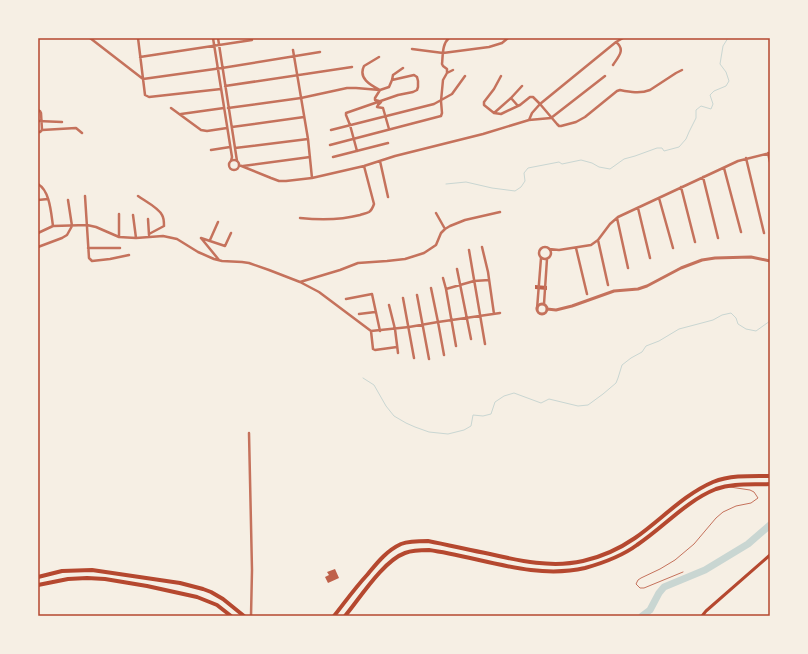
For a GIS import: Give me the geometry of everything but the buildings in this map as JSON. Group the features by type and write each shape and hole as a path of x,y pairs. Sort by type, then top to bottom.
{"highway":[{"path":"334,616 353,591 382,558 391,550 405,543 428,541 533,563 555,564 583,561 609,553 635,538 685,498 713,482 724,478 738,476 770,476"},
{"path":"345,616 387,565 396,557 414,550 429,550 533,570 555,571 584,568 611,560 631,549 700,497 716,489 739,484 770,484"},
{"path":"38,577 62,571 92,570 180,583 211,592 223,599 244,616"},
{"path":"38,585 68,578 97,578 176,592 217,605 232,616"},
{"path":"176,592 180,583"}],"main road":[{"path":"702,616 711,606 770,556"}],"street":[{"path":"90,38 143,79 320,52"},
{"path":"138,38 145,95 147,97 221,89"},
{"path":"213,38 230,148 231,161 229,164 231,169 236,169 240,166 310,157"},
{"path":"218,38 237,161 240,166 279,181 312,178 364,166 395,156 483,134 529,120 551,118 605,76"},
{"path":"330,145 440,116 442,113 441,101 443,80 447,69 442,65 443,53 446,41 449,38"},
{"path":"412,50 443,53 489,47 502,43 508,38"},
{"path":"529,120 532,113 540,104 616,42 623,38"},
{"path":"140,57 252,40"},
{"path":"613,65 621,51 621,48 616,42"},
{"path":"293,50 302,98 312,178"},
{"path":"379,57 364,66 362,75 366,81 380,90"},
{"path":"225,86 352,67"},
{"path":"228,108 302,98 347,88 380,90 389,87 393,75 403,68"},
{"path":"446,73 453,70"},
{"path":"501,76 494,89 484,102 484,105 494,113 501,114 523,104 530,97 533,97 551,118 559,126 561,126 576,122 585,117 617,91 645,92 682,70"},
{"path":"357,151 346,115 347,112 398,95 413,92 417,90 418,87 417,77 414,75 392,80"},
{"path":"330,130 434,104 452,94 464,76"},
{"path":"494,113 512,98 522,86"},
{"path":"380,90 374,100 382,101"},
{"path":"512,98 518,106"},
{"path":"382,101 378,107 383,108 389,129"},
{"path":"171,108 201,130 207,131 227,128"},
{"path":"180,114 224,108"},
{"path":"38,110 40,111 42,130"},
{"path":"232,128 304,117"},
{"path":"38,122 62,122"},
{"path":"38,132 42,130 76,128 82,132"},
{"path":"235,148 308,139"},
{"path":"333,158 388,142"},
{"path":"212,150 230,148"},
{"path":"547,309 545,313 542,314 538,312 537,309 541,258 539,255 540,250 545,247 548,249 558,250 591,245 598,240 610,224 617,218 681,187 746,158 769,153 770,162"},
{"path":"746,158 764,233"},
{"path":"231,161 237,161"},
{"path":"380,161 388,197"},
{"path":"300,218 341,219 369,212 374,204 364,166"},
{"path":"724,168 741,232"},
{"path":"703,177 718,238"},
{"path":"38,184 43,188 48,199 53,226"},
{"path":"681,187 695,242"},
{"path":"85,196 89,258 92,261 110,260 129,255"},
{"path":"138,196 156,208 163,216 164,226 149,235"},
{"path":"659,198 672,248"},
{"path":"38,200 48,199"},
{"path":"38,247 67,236 72,226 68,200"},
{"path":"638,208 650,258"},
{"path":"300,282 358,263 405,259 424,253 436,245 441,233 450,226 465,220 500,212"},
{"path":"436,213 445,229"},
{"path":"119,214 119,237"},
{"path":"133,214 136,238"},
{"path":"617,218 628,268"},
{"path":"148,219 149,235"},
{"path":"210,240 218,222"},
{"path":"38,233 53,226 87,225 96,227 119,237 136,238 149,235 177,239 214,259 249,263 300,282 319,292 371,331 395,329 500,313"},
{"path":"220,260 201,238 225,246 231,233"},
{"path":"598,240 608,285"},
{"path":"482,247 494,314"},
{"path":"88,248 120,248"},
{"path":"576,248 587,294"},
{"path":"548,249 551,252 550,256"},
{"path":"469,250 485,344"},
{"path":"547,309 544,304 544,292 547,259 558,250"},
{"path":"547,309 556,310 572,306 614,291 638,289 651,284 681,268 702,260 715,258 751,257 770,261"},
{"path":"541,258 547,259"},
{"path":"457,269 471,339"},
{"path":"443,278 456,346"},
{"path":"446,288 474,281 489,280"},
{"path":"431,288 444,355"},
{"path":"538,292 544,292"},
{"path":"346,299 372,294 380,331"},
{"path":"417,296 429,359"},
{"path":"404,298 414,358"},
{"path":"537,309 539,305 544,304"},
{"path":"389,305 395,329 398,353"},
{"path":"359,314 375,312"},
{"path":"371,331 374,350 397,347"},
{"path":"250,433 252,570 251,616"}],"lane":[{"path":"682,572 644,588 640,588 636,584 638,580 674,560 694,544 723,512 736,506 751,503 758,498 754,492 750,490 734,489 726,486"}],"waterway":[{"path":"446,184 466,182 492,188 515,191 521,187 525,181 524,173 528,168 559,162 562,164 581,160 599,167 610,169 624,159 657,148 662,148 664,151 679,147 686,139 696,118 696,110 701,106 711,109 713,104 710,95 714,91 726,86 729,81 726,72 720,64 723,46 728,38"},
{"path":"363,378 374,385 386,406 394,416 406,423 429,432 448,434 464,430 471,426 473,415 483,416 491,414 495,402 504,396 514,393 541,403 549,399 578,406 588,405 616,383 622,365 642,352 646,346 659,341 679,329 713,320 722,315 731,313 736,318 738,324 746,329 756,331 770,320"},
{"path":"642,616 650,610 664,587 705,570 748,544 770,525"}]}
